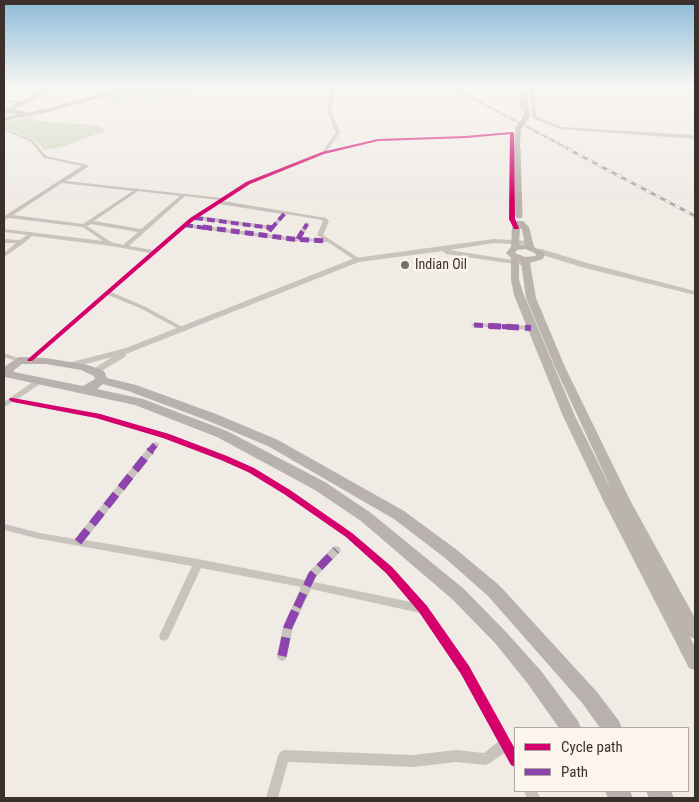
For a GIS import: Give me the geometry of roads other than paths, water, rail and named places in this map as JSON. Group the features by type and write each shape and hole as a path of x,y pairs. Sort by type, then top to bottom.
{"main road":[{"path":"521,124 518,129 517,151 518,295 569,416 610,500 695,663"},
{"path":"518,222 526,229 534,250"},
{"path":"518,256 534,250"},
{"path":"518,256 534,250"},
{"path":"518,256 535,311 601,456 695,632"},
{"path":"13,367 71,365 211,417 273,443 399,515 451,554 494,591 590,698 611,727"},
{"path":"13,367 40,381 139,402 222,434 320,486 366,517 458,594 501,638 535,678 570,727"},
{"path":"84,390 94,386 98,376"}],"street":[{"path":"323,153 338,133 335,124"},
{"path":"552,124 561,128 695,137"},
{"path":"4,129 32,141 45,157 86,166 6,218"},
{"path":"4,355 13,367 108,293 194,217 248,183 323,153 378,140 466,137 512,133 512,219 518,222"},
{"path":"61,182 221,200 324,219 326,221 320,235 358,260"},
{"path":"84,226 136,190"},
{"path":"125,246 184,195"},
{"path":"265,235 285,213"},
{"path":"194,217 272,228"},
{"path":"6,218 84,226 111,244"},
{"path":"90,222 142,231"},
{"path":"298,239 307,224"},
{"path":"185,225 327,241"},
{"path":"4,231 111,244 155,252"},
{"path":"4,255 29,236"},
{"path":"71,365 129,350 184,330 358,260 438,250 494,240 518,256"},
{"path":"4,241 22,242"},
{"path":"438,250 518,256"},
{"path":"534,250 584,270 695,300"},
{"path":"565,261 695,293"},
{"path":"565,261 593,261 695,287"},
{"path":"108,293 144,308 184,330"},
{"path":"474,325 531,328"},
{"path":"98,376 129,350"},
{"path":"4,405 40,381"},
{"path":"13,400 97,416 163,435 251,470 349,535 389,570 423,609 465,670 514,759"},
{"path":"78,542 154,445"},
{"path":"4,527 308,584 423,609"},
{"path":"282,656 288,627 312,575 336,550"},
{"path":"164,636 198,563"},
{"path":"272,798 284,756 413,761 456,756 486,758 506,744"}],"railway":[{"path":"522,124 571,150"},
{"path":"568,149 695,216"}],"place":[{"name":"Indian Oil","path":"405,265"}]}
